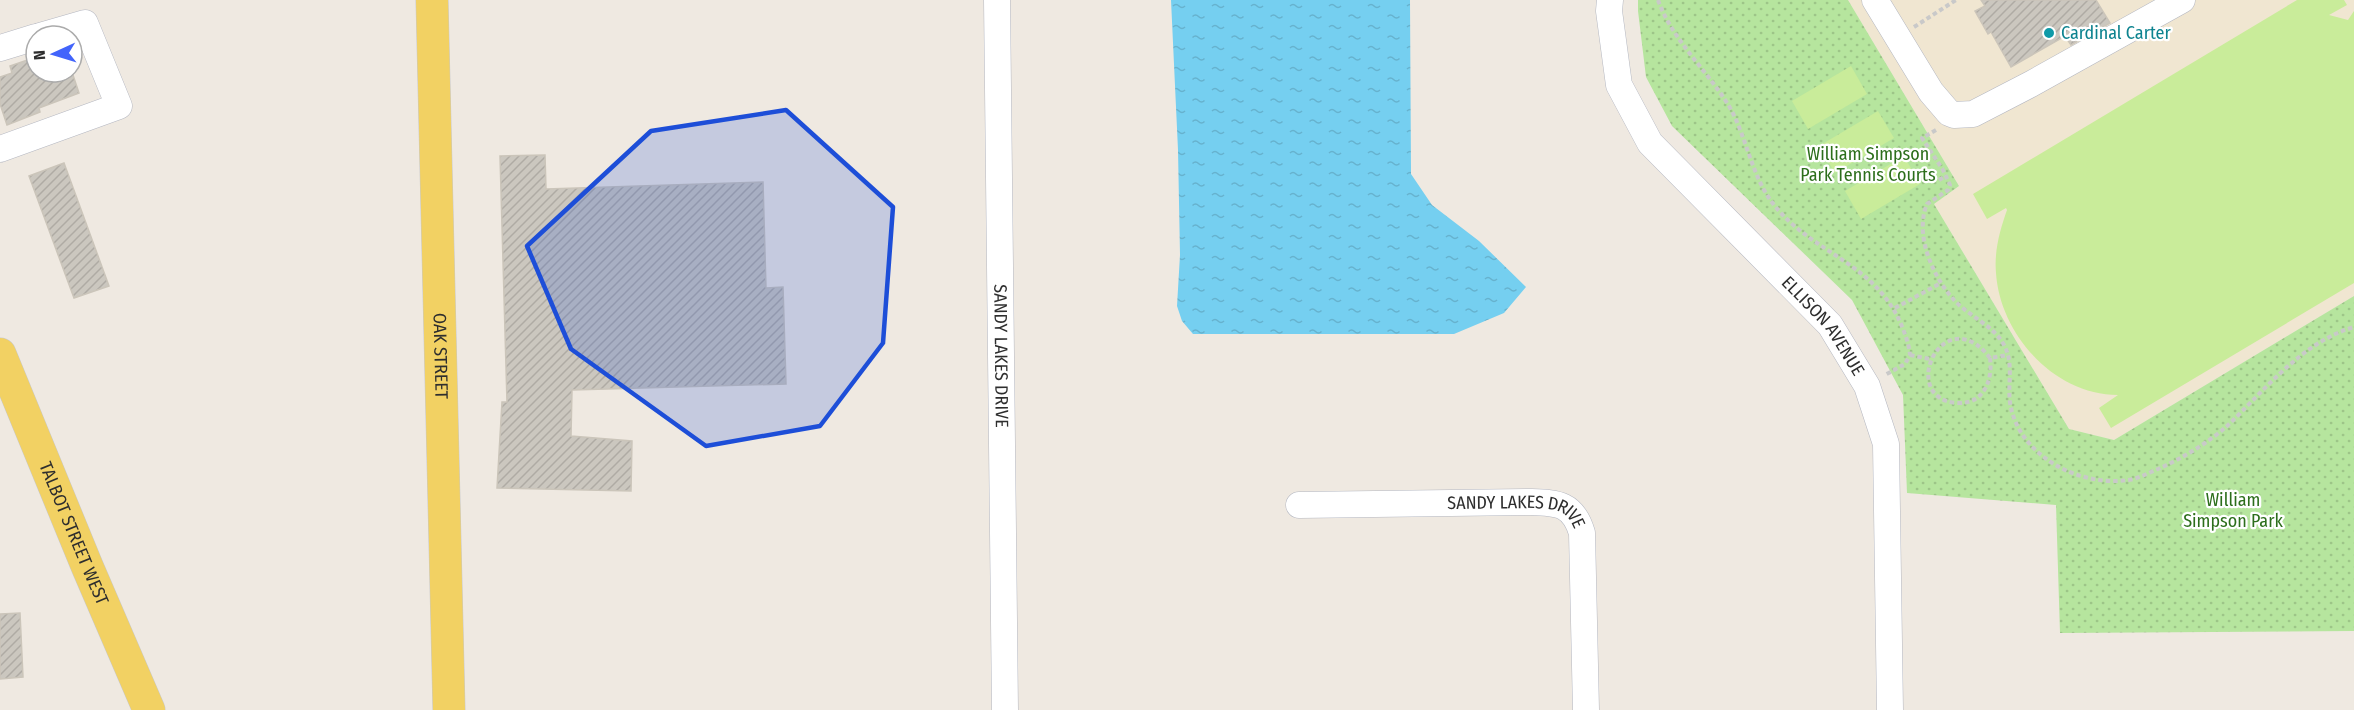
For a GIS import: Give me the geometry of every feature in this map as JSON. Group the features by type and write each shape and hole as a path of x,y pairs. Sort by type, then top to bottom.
{"main road":[{"name":"OAK STREET","path":"432,0 449,710"},
{"name":"TALBOT STREET WEST","path":"0,354 149,710"}],"street":[{"name":"SANDY LAKES DRIVE","path":"997,0 1005,710"},
{"name":"ELLISON AVENUE","path":"1610,0 1619,85 1650,143 1830,325 1867,386 1886,444 1890,710"},
{"path":"1875,0 1931,92 1954,116 1973,114 2041,79 2182,0"},
{"path":"0,149 119,106 85,23 82,24"},
{"path":"0,48 24,41"},
{"name":"SANDY LAKES DRIVE","path":"1299,505 1530,502 1566,507 1578,517 1582,532 1586,710"}],"path":[{"path":"1658,0 1678,38 1729,106 1762,186 1774,205 1793,225 1867,276 1894,308 1905,333 1910,355 1905,364 1877,380"},
{"path":"1913,27 1956,0"},
{"path":"1942,126 1922,138 1950,185 1948,190 1927,204 1922,220 1925,246 1941,283 1955,301 1998,335 2008,355 2011,408 2032,447 2042,457 2074,473 2094,478 2127,481 2167,465 2218,433 2281,372 2305,353 2354,327"},
{"path":"1939,180 1946,176"},
{"path":"1894,308 1941,283"},
{"path":"1956,339 1976,344 1990,358 1992,371 1989,383 1975,399 1965,403 1945,400 1937,394 1928,377 1930,359 1936,349 1956,339"},
{"path":"1910,355 1930,359"},
{"path":"1990,358 2008,355"}],"highlighted area":[{"path":"786,110 893,207 883,343 820,426 706,446 571,349 527,246 651,131"}],"shaded area":[{"path":"1848,0 2354,0 2354,296 2114,440 2069,429 1934,204 1959,186"}],"green space":[{"name":"William Simpson Park","path":"1638,0 1848,0 1959,186 1934,204 2069,429 2114,440 2354,296 2354,631 2060,633 2056,505 1907,493 1903,395 1852,300 1672,126 1646,77"},
{"path":"2297,0 2344,0 2347,5 2329,15 2348,20 2354,11 2354,283 2111,428 2099,408 2118,395 2095,392 2072,385 2034,357 2019,338 2000,296 1996,273 1998,241 2007,210 2006,208 1987,219 1973,194"},
{"path":"1851,66 1867,94 1808,129 1792,101"},
{"path":"1878,111 1894,138 1835,173 1819,146"},
{"path":"1904,156 1920,184 1861,219 1845,191"}],"water":[{"path":"1171,0 1410,0 1411,174 1432,205 1479,241 1526,287 1504,313 1454,334 1193,334 1182,321 1177,306 1180,255 1178,150"}],"building":[{"name":"Cardinal Carter","path":"1981,0 2096,0 2110,23 2071,45 2065,36 2011,67 1991,32 1988,34 1975,11 1985,6"},
{"path":"24,61 24,84 76,84 79,93 39,108 40,112 7,125 0,104 0,77 12,73 10,66"},
{"path":"545,155 546,189 763,182 766,288 783,287 786,384 572,390 571,436 632,441 631,491 497,488 502,402 507,402 500,156"},
{"path":"64,163 109,286 74,298 29,176"},
{"path":"20,613 23,677 0,679 0,614"}],"place":[{"name":"Cardinal Carter","path":"2049,33"}],"park label":[{"name":"William Simpson Park Tennis Courts","path":"1868,164"}]}
